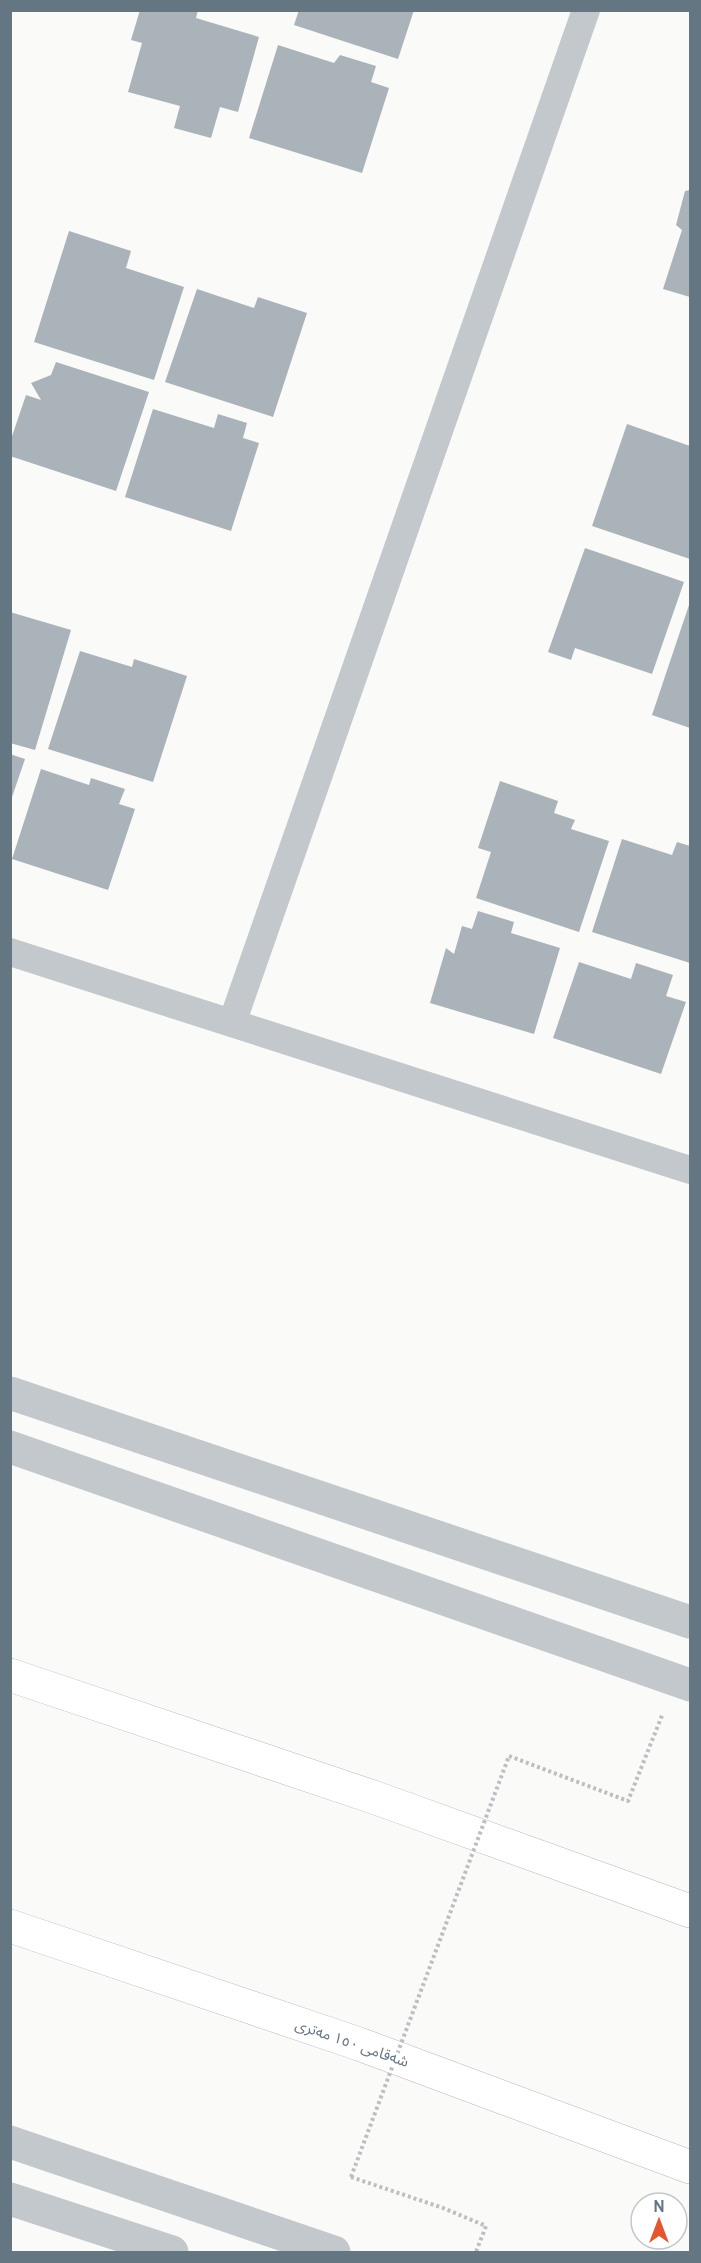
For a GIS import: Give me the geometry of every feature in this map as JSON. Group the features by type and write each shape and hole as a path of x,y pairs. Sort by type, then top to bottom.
{"highway":[{"path":"10,1676 376,1798 690,1911"},
{"name":"شەقامی ١٥٠ مەتری","path":"10,1926 359,2044 690,2167"}],"street":[{"path":"232,1023 586,10"},
{"path":"10,952 690,1170"},
{"path":"10,1393 690,1622"},
{"path":"10,1447 683,1683"},
{"path":"10,2142 334,2253"},
{"path":"10,2199 172,2253"}],"path":[{"path":"476,2253 486,2226 443,2208 351,2177 509,1756 628,1801 683,1683"}],"building":[{"path":"140,10 198,10 196,18 259,37 238,112 220,107 211,138 174,128 180,106 128,92 142,43 131,40"},
{"path":"299,10 414,10 398,59 294,25"},
{"path":"278,45 334,63 340,55 376,66 371,82 389,88 362,173 249,138"},
{"path":"690,190 690,297 663,289 682,230 676,225 685,191"},
{"path":"69,231 131,251 126,268 184,287 154,380 34,342"},
{"path":"197,289 254,308 258,297 307,313 273,417 165,382"},
{"path":"56,362 149,392 116,491 10,456 10,442 26,395 41,400 31,383 51,375"},
{"path":"153,409 214,428 218,414 247,423 243,438 259,443 231,531 125,497"},
{"path":"627,424 690,446 690,559 592,526"},
{"path":"585,548 684,582 652,674 575,648 571,660 548,652"},
{"path":"690,602 690,728 652,715"},
{"path":"10,612 71,630 35,750 10,743"},
{"path":"80,651 132,667 134,659 187,676 153,782 48,749"},
{"path":"10,754 25,759 11,800 10,800"},
{"path":"41,769 89,785 91,778 125,789 119,804 135,809 108,890 12,859"},
{"path":"500,781 558,801 554,813 575,820 571,829 609,841 579,932 476,898 491,852 478,848"},
{"path":"622,839 672,855 677,842 690,846 690,963 592,932"},
{"path":"478,911 514,922 511,933 560,948 534,1034 430,1003 446,948 454,954 462,926 472,929"},
{"path":"579,962 631,979 636,963 673,975 666,996 686,1002 661,1074 553,1038"}]}
